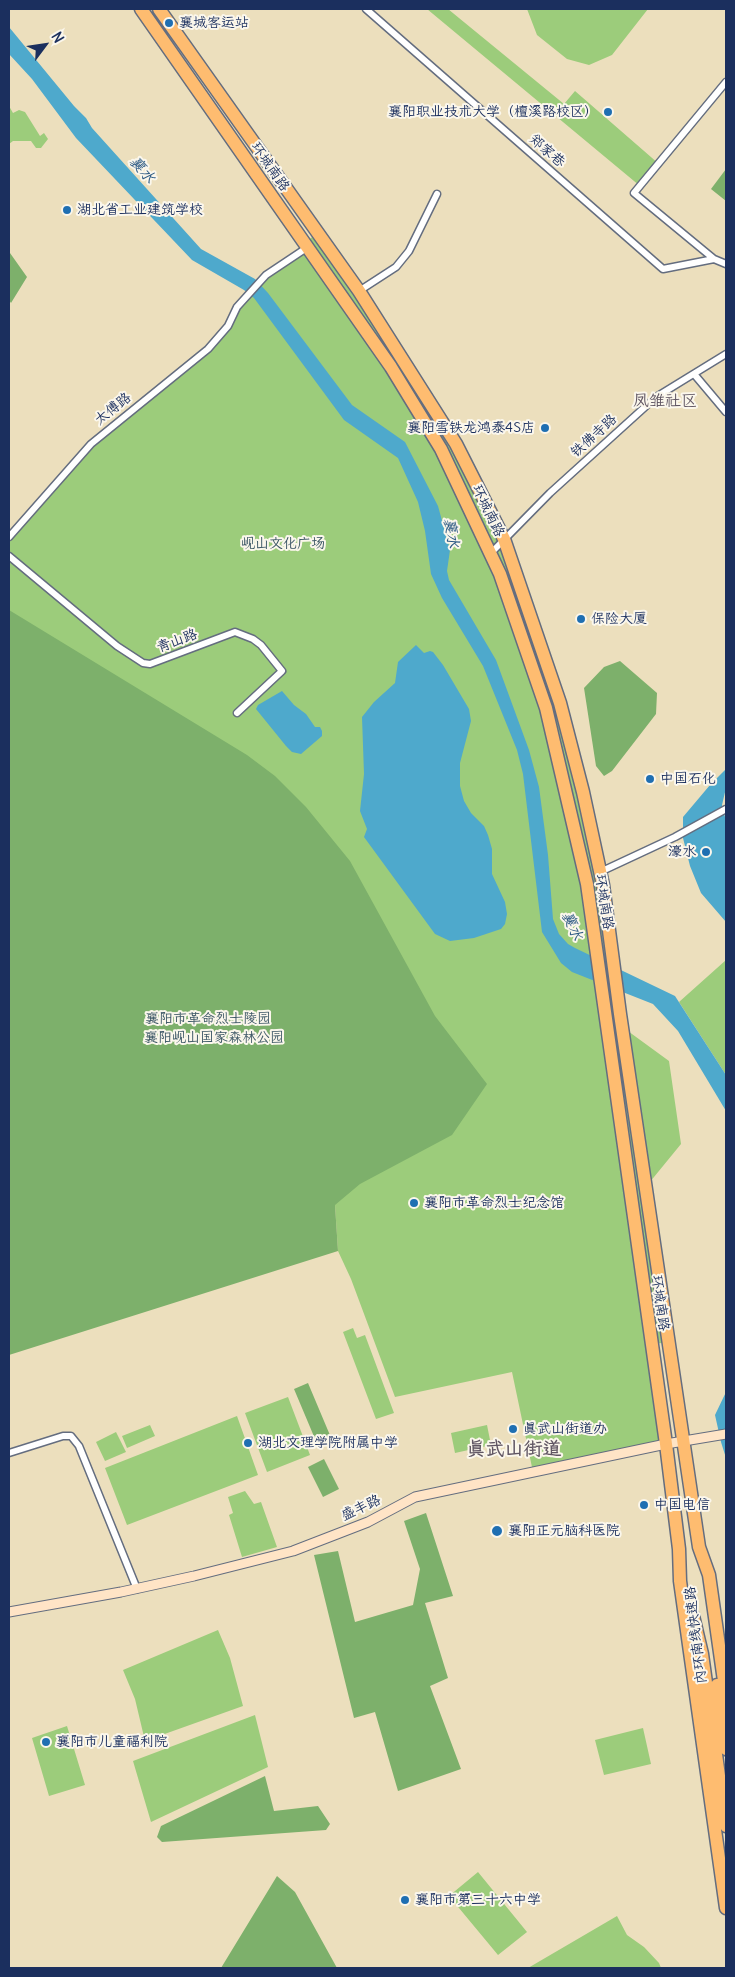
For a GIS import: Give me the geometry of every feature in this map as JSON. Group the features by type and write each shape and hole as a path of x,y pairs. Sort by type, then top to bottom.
{"highway":[{"name":"环城南路","path":"141,9 391,367 441,448 492,553 546,708 587,884 666,1444 679,1549 680,1581 726,1908"},
{"name":"环城南路","path":"159,9 359,291 456,444 504,539 560,703 583,792 600,872 682,1440 699,1547 709,1575 726,1695"},
{"name":"内环南线快速路","path":"699,1547 704,1579 707,1654 726,1826"},
{"name":"内环南线快速路","path":"679,1549 684,1579 707,1654 726,1750"}],"street":[{"name":"郑家巷","path":"366,9 663,269 714,259"},
{"path":"726,82 634,193 714,259 726,264"},
{"path":"359,291 396,267 409,252 437,194"},
{"name":"太傅路","path":"9,537 91,444 208,349 228,326 237,307 266,275 308,248"},
{"name":"铁佛寺路","path":"492,553 550,493 656,398 726,354"},
{"path":"694,374 726,412"},
{"name":"青山路","path":"9,556 117,646 143,663 150,664 235,632 253,638 282,671 237,713"},
{"path":"600,872 675,837 726,809"},
{"name":"盛丰路","path":"9,1612 137,1589 293,1551 368,1522 415,1497 682,1440 726,1434"},
{"path":"9,1453 63,1436 71,1436 79,1446 137,1589"}],"green space":[{"path":"427,9 448,9 564,104 575,91 659,164 640,186"},
{"path":"527,9 648,9 612,55 589,65 567,59 537,35"},
{"path":"9,106 13,113 19,110 25,112 40,136 44,133 48,139 41,148 36,148 31,141 13,141 9,144"},
{"path":"726,169 726,201 711,189"},
{"name":"岘山文化广场","path":"317,233 403,359 504,539 583,792 621,1026 669,1061 681,1144 645,1188 668,1342 655,1344 666,1444 533,1472 512,1372 395,1397 351,1279 338,1251 335,1205 9,1243 9,537 91,444 208,349 228,326 232,313 266,275"},
{"path":"10,253 27,277 11,303 9,300"},
{"name":"襄阳岘山国家森林公园","path":"9,610 247,755 275,776 306,807 350,861 435,1016 487,1084 452,1135 360,1184 335,1205 338,1251 9,1355"},
{"path":"620,661 657,693 656,714 612,771 604,776 596,766 584,688 604,667"},
{"path":"726,960 726,1075 679,1002"},
{"path":"353,1328 357,1338 365,1335 394,1413 376,1419 343,1332"},
{"path":"308,1383 332,1440 318,1446 294,1389"},
{"path":"288,1397 310,1455 267,1472 245,1413"},
{"path":"237,1416 258,1475 127,1525 105,1468"},
{"path":"150,1425 155,1436 127,1448 122,1436"},
{"path":"487,1425 491,1445 455,1453 451,1433"},
{"path":"116,1432 126,1452 105,1461 96,1442"},
{"path":"324,1459 339,1489 323,1497 308,1467"},
{"path":"245,1491 254,1504 261,1502 277,1547 242,1557 229,1515 233,1513 228,1497"},
{"path":"426,1513 453,1596 425,1603 448,1678 430,1686 461,1769 398,1791 375,1712 354,1718 314,1555 338,1551 355,1622 413,1605 420,1569 404,1521"},
{"path":"218,1630 230,1658 243,1706 145,1741 135,1699 123,1670"},
{"path":"255,1715 268,1767 151,1822 133,1761"},
{"path":"67,1726 85,1785 49,1796 32,1738"},
{"path":"643,1728 651,1764 604,1775 595,1740"},
{"path":"265,1776 274,1811 318,1806 330,1824 326,1830 162,1842 157,1837 161,1826"},
{"path":"478,1872 527,1932 498,1955 449,1896"},
{"path":"277,1876 295,1892 337,1968 221,1968"},
{"path":"617,1916 627,1935 644,1947 659,1963 661,1968 528,1968"}],"water":[{"name":"襄水","path":"9,27 86,118 92,128 201,249 255,279 268,293 352,405 405,442 438,506 450,550 447,571 449,580 496,660 529,750 539,787 548,855 553,919 559,934 568,944 575,948 675,996 726,1075 726,1111 678,1031 653,1004 572,972 561,963 542,932 523,774 517,750 483,666 442,598 431,574 425,531 418,502 398,458 344,420 254,298 244,290 192,260 76,138 32,79 9,54"},
{"path":"416,645 424,653 433,652 443,665 469,709 471,721 460,763 460,786 464,801 471,813 484,826 488,835 492,849 492,874 505,902 507,914 505,924 501,929 474,938 450,941 435,934 364,837 367,829 360,811 364,774 362,717 374,702 395,683 398,662"},
{"path":"282,691 294,705 306,714 315,727 320,727 322,731 322,736 301,754 292,752 286,746 256,709 258,705"},
{"name":"濠水","path":"726,769 726,788 722,805 726,821 726,922 701,893 690,866 683,838 683,817"},
{"path":"726,1392 726,1458 715,1415"}],"place":[{"name":"襄城客运站","path":"169,23"},
{"name":"襄阳职业技术大学（檀溪路校区）","path":"608,112"},
{"name":"湖北省工业建筑学校","path":"67,210"},
{"name":"襄阳雪铁龙鸿泰4S店","path":"545,428"},
{"name":"保险大厦","path":"581,619"},
{"name":"中国石化","path":"650,779"},
{"name":"濠水","path":"706,852"},
{"name":"襄阳市革命烈士纪念馆","path":"414,1203"},
{"name":"真武山街道办","path":"513,1429"},
{"name":"湖北文理学院附属中学","path":"248,1443"},
{"name":"中国电信","path":"644,1505"},
{"name":"襄阳正元脑科医院","path":"497,1531"},
{"name":"襄阳市儿童福利院","path":"46,1742"},
{"name":"襄阳市第三十六中学","path":"405,1900"}],"district":[{"name":"凤雏社区","path":"665,401"},
{"name":"真武山街道","path":"514,1450"}],"park label":[{"name":"襄阳市革命烈士陵园","path":"208,1019"}]}
